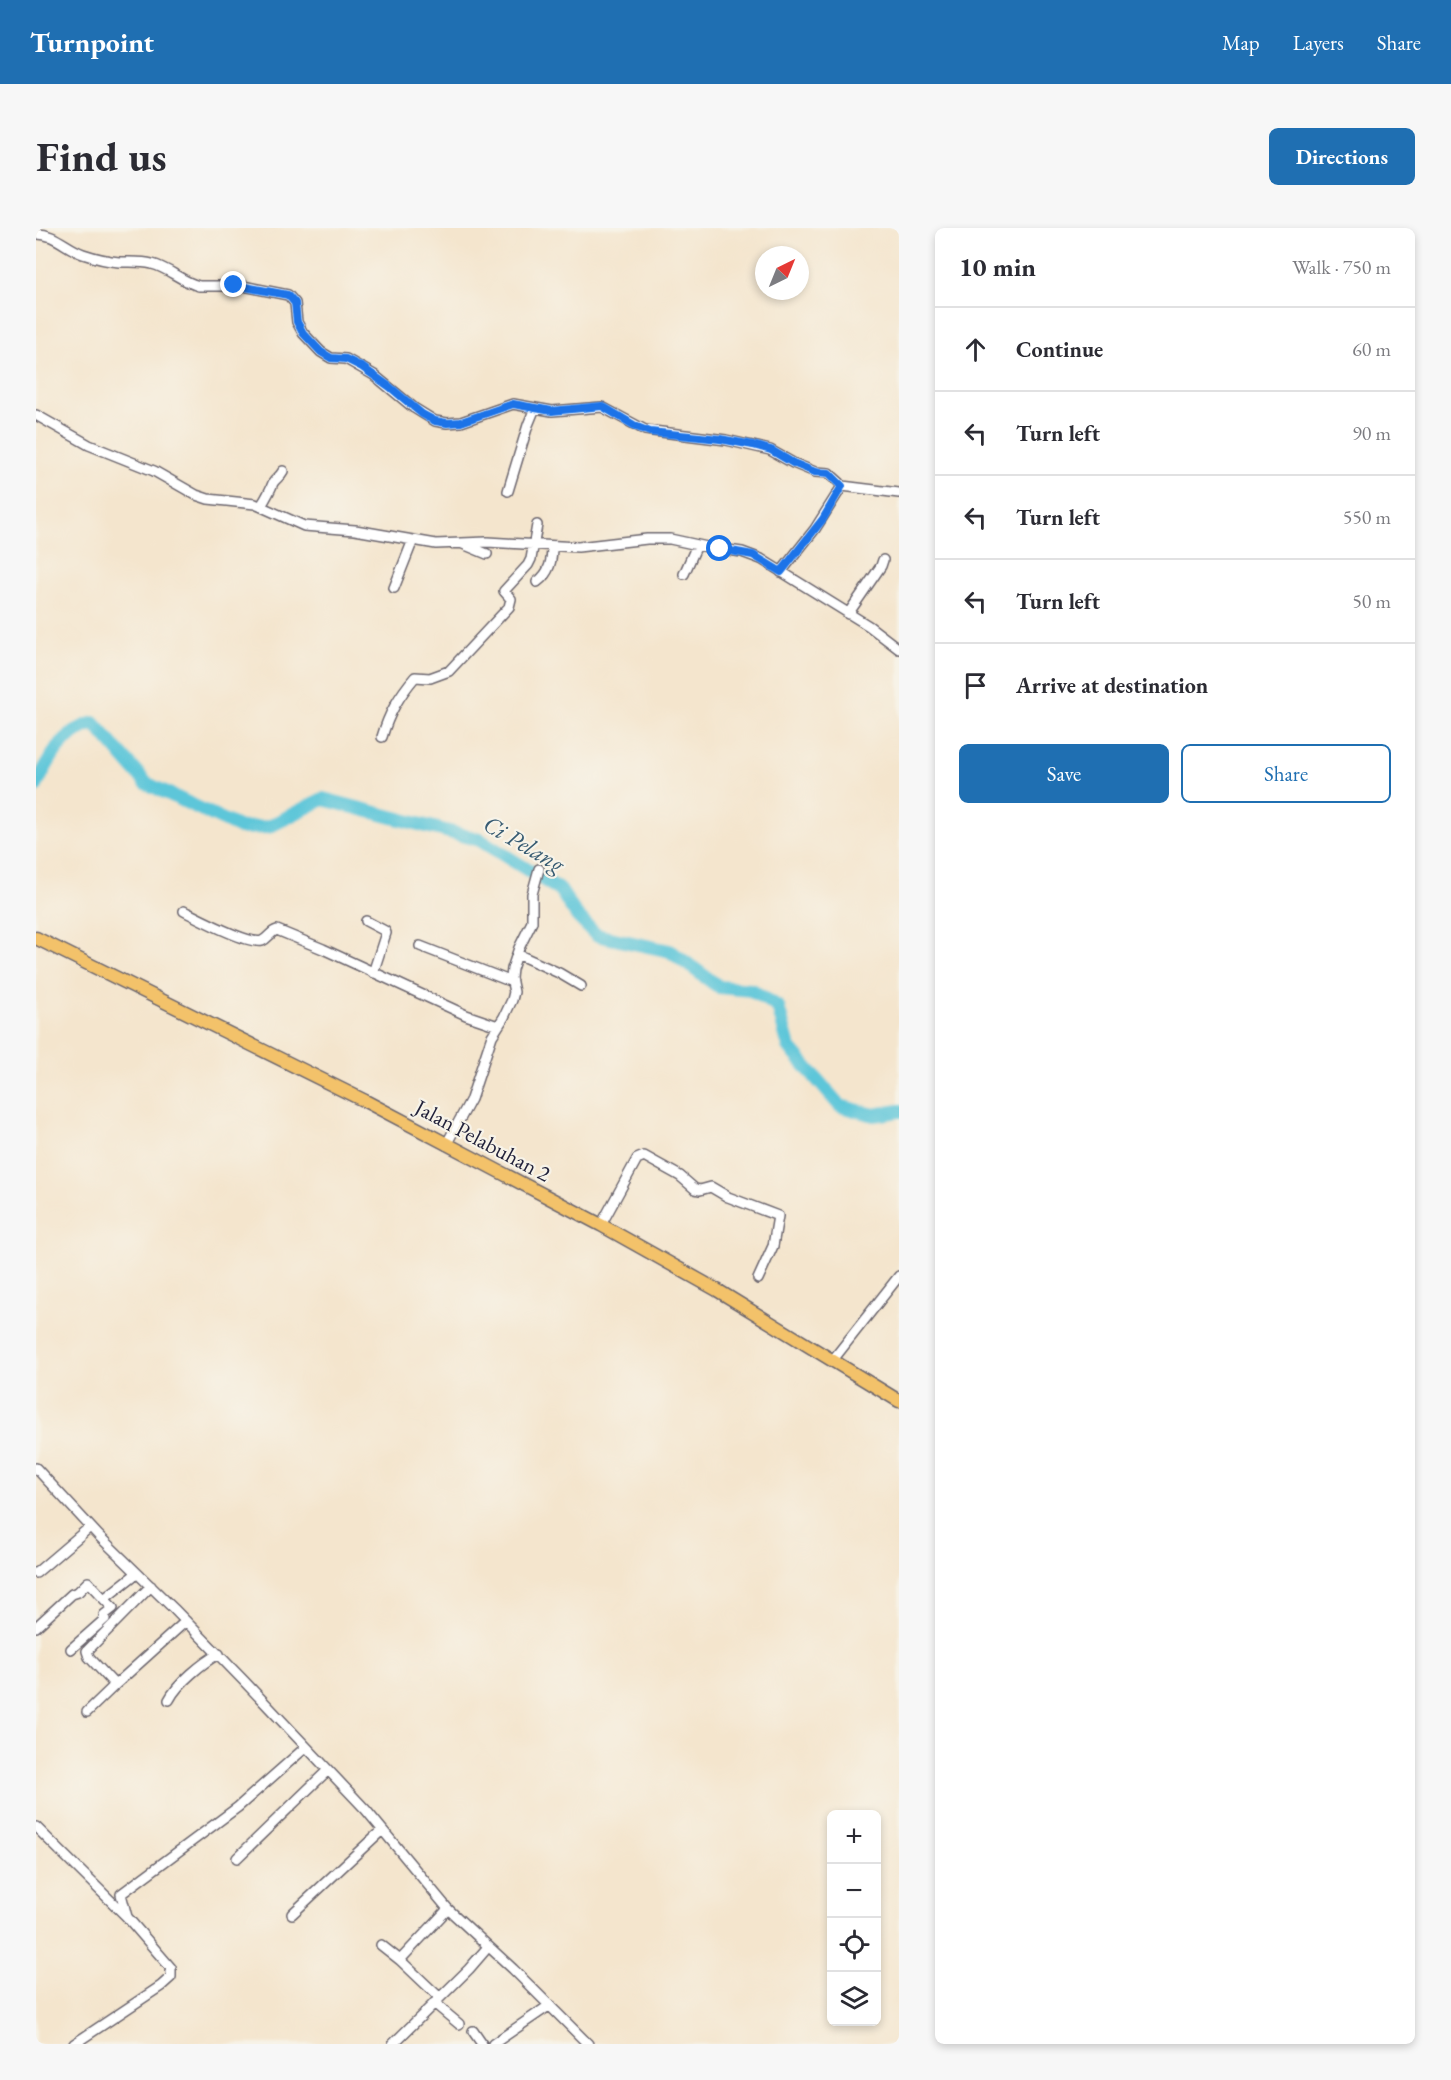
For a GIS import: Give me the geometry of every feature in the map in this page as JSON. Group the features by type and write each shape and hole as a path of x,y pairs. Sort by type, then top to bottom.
{"main road":[{"name":"Jalan Pelabuhan 2","path":"36,938 347,1092 601,1225 717,1290 899,1401"}],"street":[{"path":"36,234 48,234 78,252 93,257 159,266 192,285 243,286 288,295 295,303 297,322 303,333 321,352 331,358 346,359 368,371 422,414 435,421 461,422 513,404 559,411 602,406 650,432 720,439 753,445 771,450 815,472 829,473 842,486 899,493"},
{"path":"508,491 535,408"},
{"path":"36,415 80,441 154,471 196,495 208,499 245,502 261,506 304,526 355,530 436,544 588,546 653,538 677,540 747,553 869,626 899,649"},
{"path":"261,506 272,489 274,481 281,476 283,471"},
{"path":"781,572 823,519 842,486"},
{"path":"382,737 388,717 399,696 415,677 430,678 451,669 509,607 511,599 504,591 528,565 537,525"},
{"path":"394,588 413,540"},
{"path":"460,543 487,554"},
{"path":"684,574 698,545"},
{"path":"537,582 550,564 552,546"},
{"path":"848,614 883,560"},
{"path":"447,1145 471,1099 490,1041 512,1000 512,969 532,922 532,894 539,869"},
{"path":"184,911 248,940 263,940 277,930 466,1015 498,1026"},
{"path":"366,921 386,933 373,973"},
{"path":"420,946 512,982"},
{"path":"517,954 581,986"},
{"path":"601,1225 632,1168 639,1158 644,1156 669,1172 680,1176 695,1189 711,1187 728,1197 778,1216 772,1246 758,1278"},
{"path":"832,1361 899,1276"},
{"path":"36,1468 90,1527 219,1654 328,1770 448,1909 588,2044"},
{"path":"36,1573 90,1527"},
{"path":"104,1599 138,1573"},
{"path":"36,1627 88,1582 113,1608 104,1615 105,1619 71,1649"},
{"path":"115,1684 89,1657 87,1651 151,1587"},
{"path":"87,1712 186,1621"},
{"path":"170,1700 176,1689 209,1659 219,1654"},
{"path":"127,1917 121,1894 238,1807 306,1747"},
{"path":"237,1858 328,1770"},
{"path":"36,1827 127,1917 171,1968 171,1977 161,1986 74,2044"},
{"path":"292,1914 382,1830"},
{"path":"400,1960 448,1909"},
{"path":"381,1945 400,1960 459,2024"},
{"path":"393,2044 488,1947"},
{"path":"493,2044 504,2041 550,2005"},
{"path":"473,2031 482,2044"}],"waterway":[{"name":"Ci Pelang","path":"36,786 58,747 73,733 94,723 146,783 240,828 268,827 323,799 480,840 560,890 577,916 596,935 670,951 719,987 751,990 778,1007 789,1047 840,1106 874,1115 899,1111"}],"route":[{"path":"234,285 288,295 295,303 297,322 303,333 321,352 331,358 346,359 362,367 422,414 435,421 447,423 471,420 513,404 552,411 602,406 650,432 720,439 771,450 815,472 829,473 842,486 823,519 781,572 753,555 720,549"}]}
